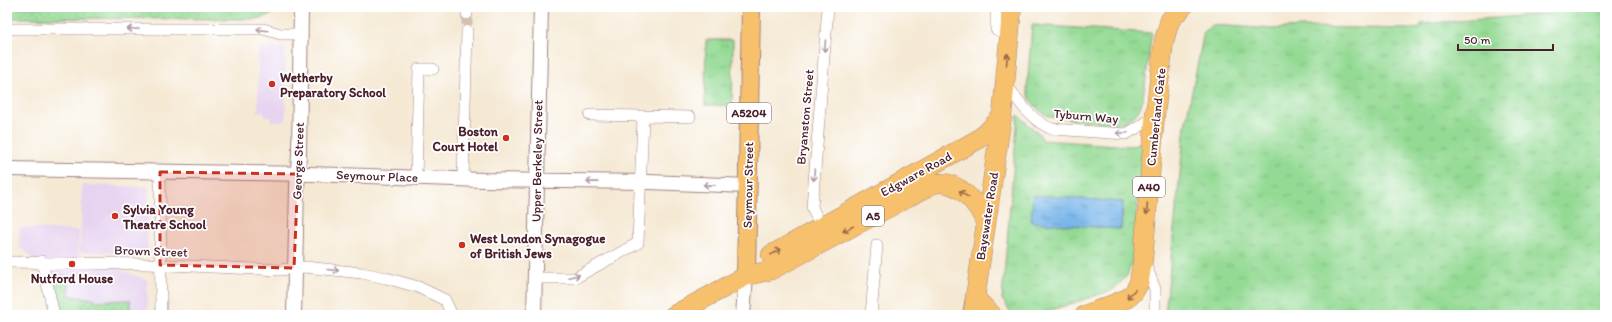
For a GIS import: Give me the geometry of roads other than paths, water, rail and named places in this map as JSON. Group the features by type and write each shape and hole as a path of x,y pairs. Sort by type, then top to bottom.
{"highway":[{"name":"Bayswater Road","path":"974,306 1002,116 1012,7"},
{"path":"1166,16 1174,15 1183,7"},
{"name":"Cumberland Gate","path":"1098,314 1131,295 1139,283 1144,259 1155,115 1166,16"},
{"name":"Edgware Road","path":"746,276 765,258 977,140 991,129 1002,116"},
{"name":"Edgware Road","path":"674,315 746,276 771,270 936,183 952,186 971,199 979,210 986,225"},
{"path":"974,306 992,315"}],"main road":[{"name":"Seymour Street","path":"746,276 751,7"}],"street":[{"name":"George Street","path":"294,315 301,7"},
{"name":"Upper Berkeley Street","path":"534,315 541,7"},
{"name":"Bryanston Street","path":"821,228 812,207 828,7"},
{"path":"996,7 996,29 1010,36"},
{"path":"7,29 264,29 281,34 301,34"},
{"path":"463,179 467,31"},
{"path":"416,178 419,69 432,69"},
{"name":"Tyburn Way","path":"1005,83 1034,118 1043,126 1052,128 1126,134 1144,124 1155,115"},
{"path":"590,115 690,117"},
{"path":"535,278 575,278 638,243 642,182 643,117"},
{"name":"Seymour Place","path":"7,169 298,174 748,186"},
{"path":"160,172 161,315"},
{"path":"871,315 878,245"},
{"path":"1144,259 1155,289 1155,315"},
{"path":"42,261 54,315"},
{"name":"Brown Street","path":"7,262 42,261 272,269 305,267 362,273 418,287 445,300 452,315"},
{"name":"Seymour Street","path":"744,315 746,276"}],"water":[{"path":"1033,195 1123,202 1121,229 1031,222"}],"tunnel":[{"path":"467,14 467,31"}],"place":[{"name":"Wetherby Preparatory School","path":"272,84"},
{"name":"Boston Court Hotel","path":"506,138"},
{"name":"Sylvia Young Theatre School","path":"115,216"},
{"name":"West London Synagogue of British Jews","path":"462,245"},
{"name":"Nutford House","path":"72,264"}]}
